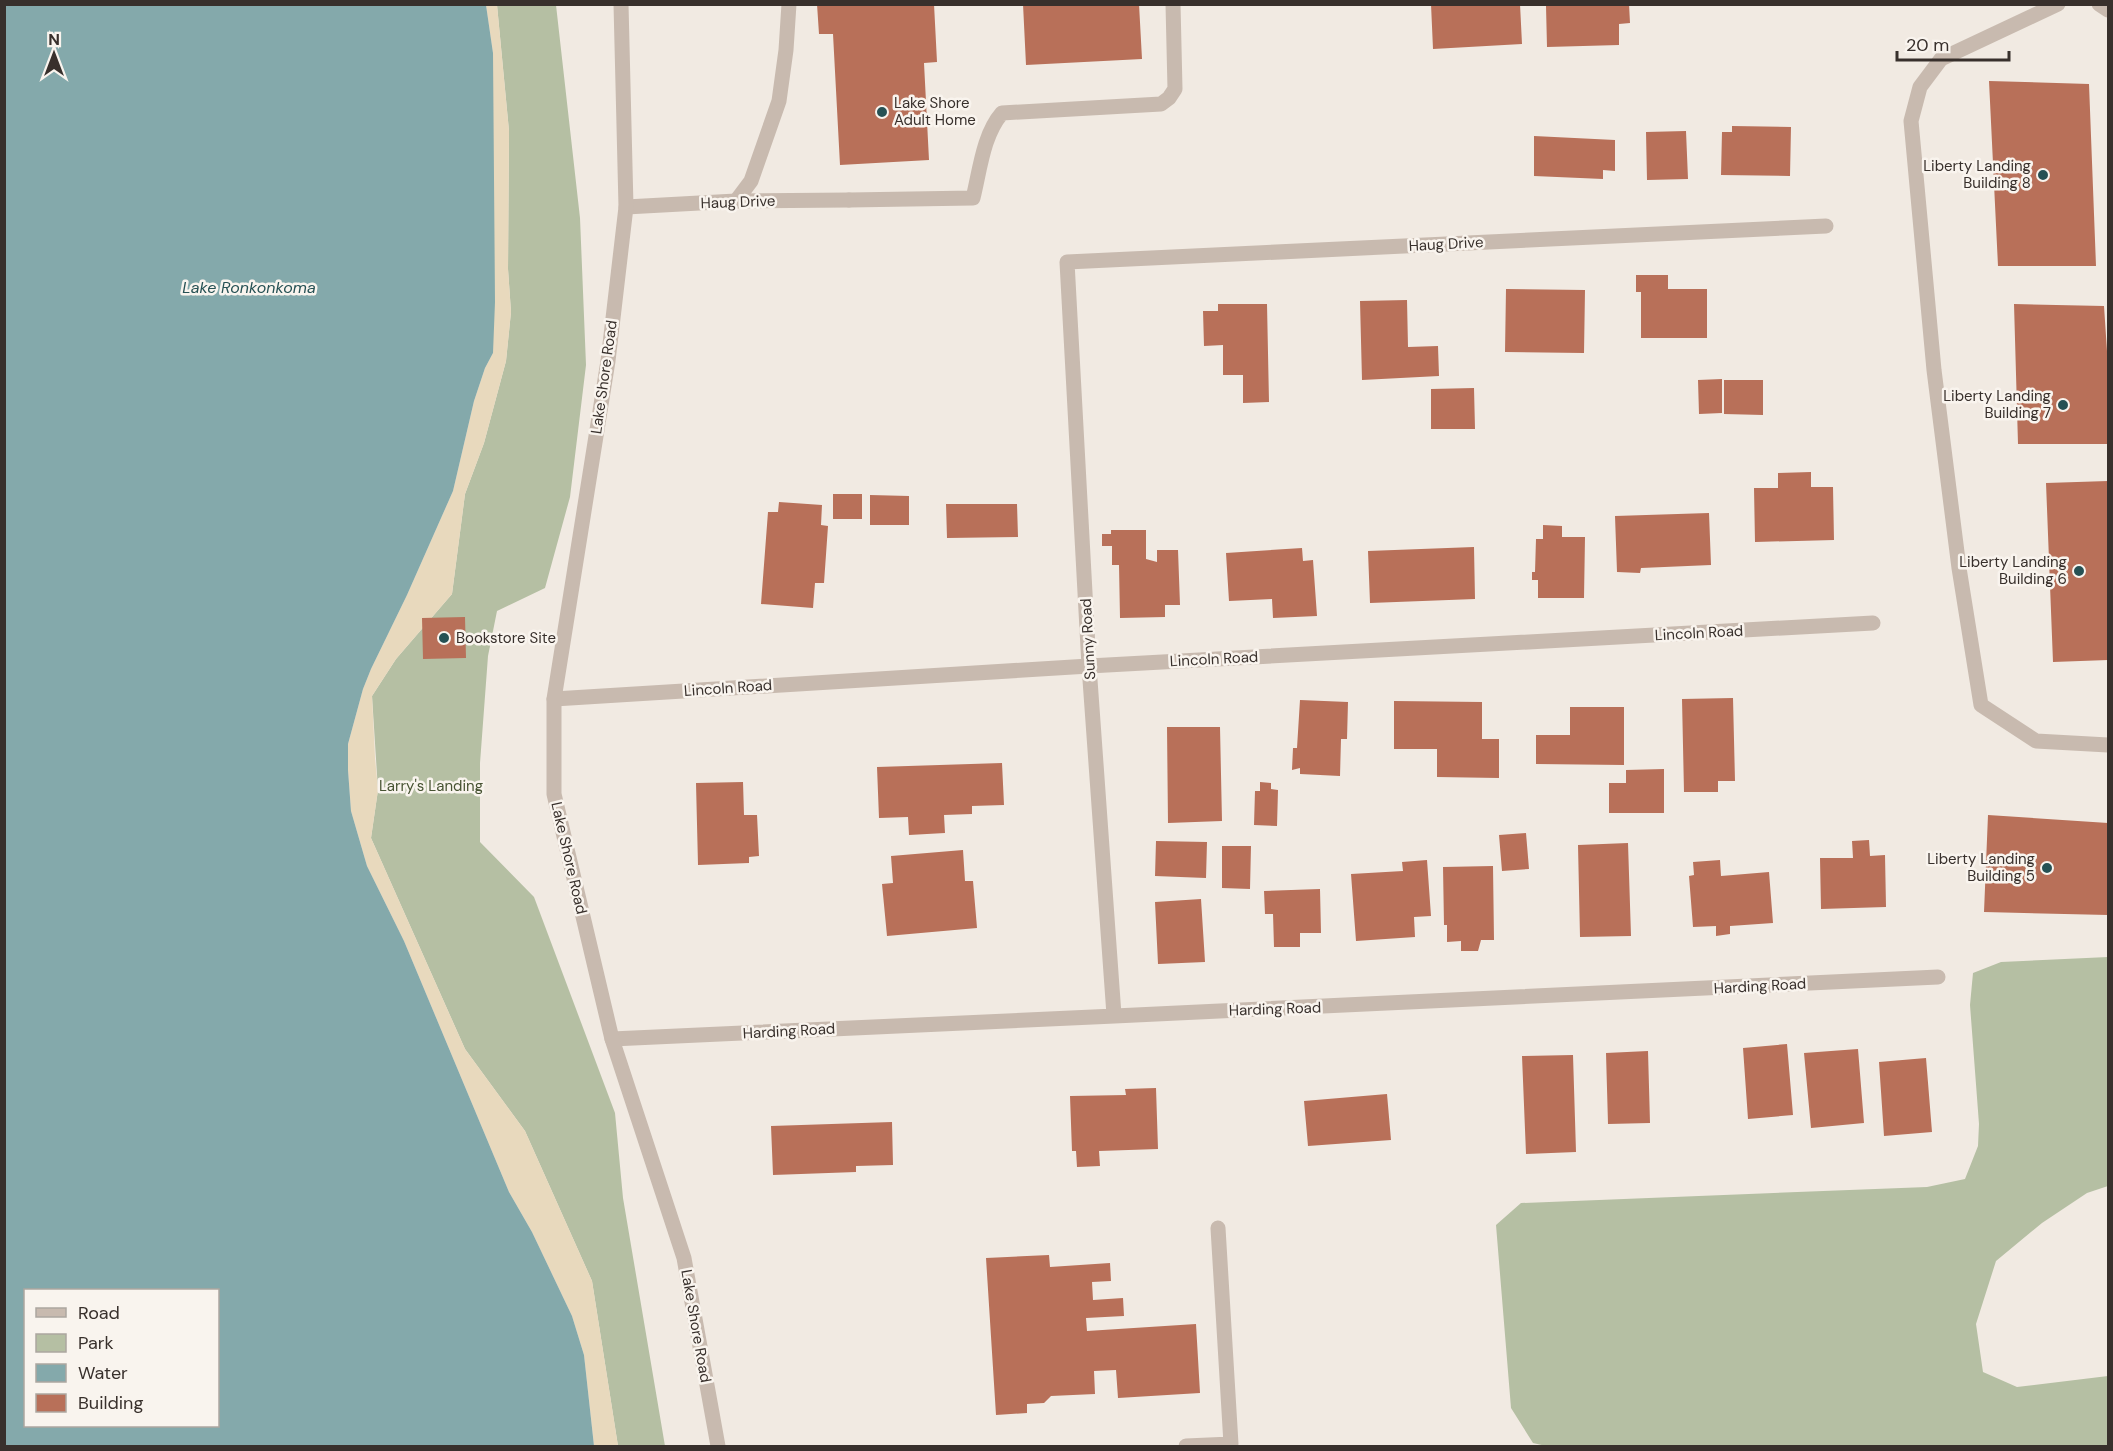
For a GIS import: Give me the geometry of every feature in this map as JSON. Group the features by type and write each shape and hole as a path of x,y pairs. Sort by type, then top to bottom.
{"street":[{"name":"Lake Shore Road","path":"621,4 626,207 608,361 554,699 554,794 612,1039 684,1258 718,1446"},
{"path":"736,201 751,181 779,101 786,51 789,4"},
{"name":"Haug Drive","path":"626,207 736,201 973,198 989,135 1002,113 1161,104 1169,99 1175,88 1173,4"},
{"path":"2058,4 1941,59 1920,87 1911,121 1934,370 1959,568 1981,705 2036,741 2109,745"},
{"path":"2099,4 2109,10"},
{"name":"Haug Drive","path":"1067,262 1826,226"},
{"name":"Sunny Road","path":"1067,262 1089,666 1114,1015"},
{"name":"Lincoln Road","path":"554,699 1089,666 1874,623"},
{"name":"Harding Road","path":"612,1039 1447,1002 1938,977"},
{"path":"1186,1446 1231,1443 1218,1228"}],"green space":[{"name":"Larry's Landing","path":"497,5 556,5 580,218 586,365 570,497 545,588 497,611 488,656 480,763 480,842 534,897 615,1113 623,1198 665,1446 618,1446 592,1281 525,1131 465,1049 371,838 378,790 372,696 396,659 452,594 465,494 484,443 506,361 511,312 508,269 509,131"},
{"path":"2108,957 2108,1186 2087,1193 2042,1223 1996,1261 1976,1324 1983,1372 2017,1387 2108,1376 2108,1446 1546,1446 1533,1443 1511,1408 1496,1225 1521,1203 1927,1187 1965,1179 1978,1146 1979,1124 1970,1005 1973,973 2001,962"}],"sand":[{"path":"486,5 497,5 509,131 508,269 511,312 506,361 484,443 465,494 452,594 396,659 372,696 378,790 371,838 465,1049 525,1131 592,1281 618,1446 594,1446 584,1355 572,1316 532,1232 509,1192 404,941 367,866 351,811 348,744 363,689 453,491 474,401 485,368 493,353 493,53"}],"water":[{"name":"Lake Ronkonkoma","path":"5,4 486,5 493,53 495,302 493,353 485,368 474,401 453,491 363,689 348,744 351,811 367,866 404,941 509,1192 532,1232 572,1316 584,1355 594,1446 5,1446"}],"building":[{"name":"Lake Shore Adult Home","path":"817,4 934,4 937,62 924,63 929,160 840,165 833,34 819,34"},
{"path":"1023,4 1139,4 1142,59 1026,65"},
{"path":"1431,4 1520,4 1522,44 1433,49"},
{"path":"1629,4 1630,23 1619,24 1619,45 1547,47 1546,6"},
{"name":"Liberty Landing Building 8","path":"1989,81 2089,84 2096,266 1998,266"},
{"path":"1732,126 1791,127 1790,176 1721,175 1722,132 1732,132"},
{"path":"1686,131 1688,179 1647,180 1646,132"},
{"path":"1534,136 1615,140 1615,171 1603,170 1603,179 1534,176"},
{"path":"1636,275 1668,275 1668,289 1707,289 1707,338 1641,338 1641,292 1636,292"},
{"path":"1506,289 1585,290 1584,353 1505,352"},
{"path":"1407,300 1408,347 1438,346 1439,376 1362,380 1360,301"},
{"path":"1218,304 1267,304 1269,402 1243,403 1243,375 1223,375 1223,345 1204,346 1203,311 1218,311"},
{"name":"Liberty Landing Building 7","path":"2014,304 2104,306 2108,366 2108,444 2018,444"},
{"path":"1722,379 1722,413 1699,414 1698,380"},
{"path":"1724,380 1763,380 1763,415 1724,414"},
{"path":"1474,388 1475,429 1431,429 1431,389"},
{"path":"1811,472 1811,487 1833,487 1834,540 1755,542 1754,488 1778,488 1778,473"},
{"name":"Liberty Landing Building 6","path":"2108,481 2108,660 2053,662 2046,483"},
{"path":"833,494 862,494 862,519 833,519"},
{"path":"870,495 909,496 909,525 870,525"},
{"path":"779,502 822,505 821,525 828,526 824,583 815,583 813,608 761,604 768,512 778,512"},
{"path":"946,504 1017,504 1018,537 947,538"},
{"path":"1709,513 1711,565 1641,568 1640,573 1617,572 1615,516"},
{"path":"1543,525 1562,526 1562,537 1585,537 1584,598 1538,598 1538,580 1532,580 1532,572 1535,572 1536,539 1543,539"},
{"path":"1111,530 1146,530 1146,559 1157,562 1157,550 1178,550 1180,605 1165,605 1165,617 1120,618 1119,565 1112,565 1112,546 1102,546 1102,534 1111,534"},
{"path":"1474,547 1475,599 1370,603 1368,551"},
{"path":"1302,548 1303,561 1313,560 1317,616 1273,618 1272,599 1229,601 1226,553"},
{"name":"Bookstore Site","path":"465,617 466,658 423,659 422,618"},
{"path":"1733,698 1735,781 1718,781 1718,792 1684,792 1682,699"},
{"path":"1300,700 1348,702 1347,739 1341,739 1340,776 1300,774 1300,768 1292,770 1293,748 1297,748"},
{"path":"1394,701 1482,702 1482,739 1499,739 1499,778 1437,777 1437,749 1394,749"},
{"path":"1570,707 1624,707 1624,765 1536,764 1536,735 1570,735"},
{"path":"1167,727 1220,727 1222,821 1168,823"},
{"path":"1002,763 1004,805 972,806 972,814 944,815 945,833 909,835 908,817 879,818 877,767"},
{"path":"1664,769 1664,813 1609,813 1609,783 1626,783 1626,770"},
{"path":"743,782 744,815 757,815 759,856 749,857 749,863 698,865 696,783"},
{"path":"1260,782 1271,783 1271,789 1278,790 1277,826 1254,825 1255,791 1260,791"},
{"name":"Liberty Landing Building 5","path":"1988,815 2108,823 2108,915 1984,912"},
{"path":"1526,833 1529,869 1502,871 1499,835"},
{"path":"1869,840 1870,856 1885,855 1886,907 1821,909 1820,858 1853,858 1852,841"},
{"path":"1156,841 1207,842 1206,878 1155,876"},
{"path":"1628,843 1631,936 1580,937 1578,845"},
{"path":"1222,846 1251,846 1250,889 1222,888"},
{"path":"963,850 965,881 973,881 977,928 887,936 882,884 893,883 891,856"},
{"path":"1427,860 1431,916 1414,917 1415,937 1356,941 1351,874 1403,871 1402,862"},
{"path":"1720,860 1721,876 1769,872 1773,923 1730,926 1730,934 1716,936 1716,926 1693,927 1689,876 1694,875 1693,862"},
{"path":"1493,866 1494,940 1481,940 1478,951 1461,951 1461,941 1447,942 1447,925 1444,925 1443,867"},
{"path":"1320,889 1321,933 1300,933 1300,947 1274,947 1273,914 1265,914 1264,891"},
{"path":"1201,899 1205,962 1158,964 1155,902"},
{"path":"1787,1044 1793,1115 1748,1119 1743,1048"},
{"path":"1858,1049 1864,1123 1811,1128 1804,1053"},
{"path":"1648,1051 1650,1123 1608,1124 1606,1053"},
{"path":"1573,1055 1576,1152 1526,1154 1522,1056"},
{"path":"1926,1058 1932,1132 1884,1136 1879,1062"},
{"path":"1156,1088 1158,1149 1099,1151 1100,1166 1077,1167 1076,1151 1072,1151 1070,1096 1126,1095 1125,1089"},
{"path":"1387,1094 1391,1140 1308,1146 1304,1101"},
{"path":"892,1122 893,1165 856,1166 856,1172 773,1175 771,1126"},
{"path":"1049,1255 1050,1267 1110,1263 1111,1281 1092,1282 1093,1300 1123,1298 1124,1316 1086,1318 1087,1331 1196,1324 1200,1393 1118,1398 1116,1370 1094,1371 1095,1394 1051,1396 1044,1403 1027,1404 1027,1413 996,1415 986,1258"}],"place":[{"name":"Lake Shore Adult Home","path":"882,112"},
{"name":"Liberty Landing Building 8","path":"2043,175"},
{"name":"Liberty Landing Building 7","path":"2063,405"},
{"name":"Liberty Landing Building 6","path":"2079,571"},
{"name":"Bookstore Site","path":"444,638"},
{"name":"Liberty Landing Building 5","path":"2047,868"}]}
